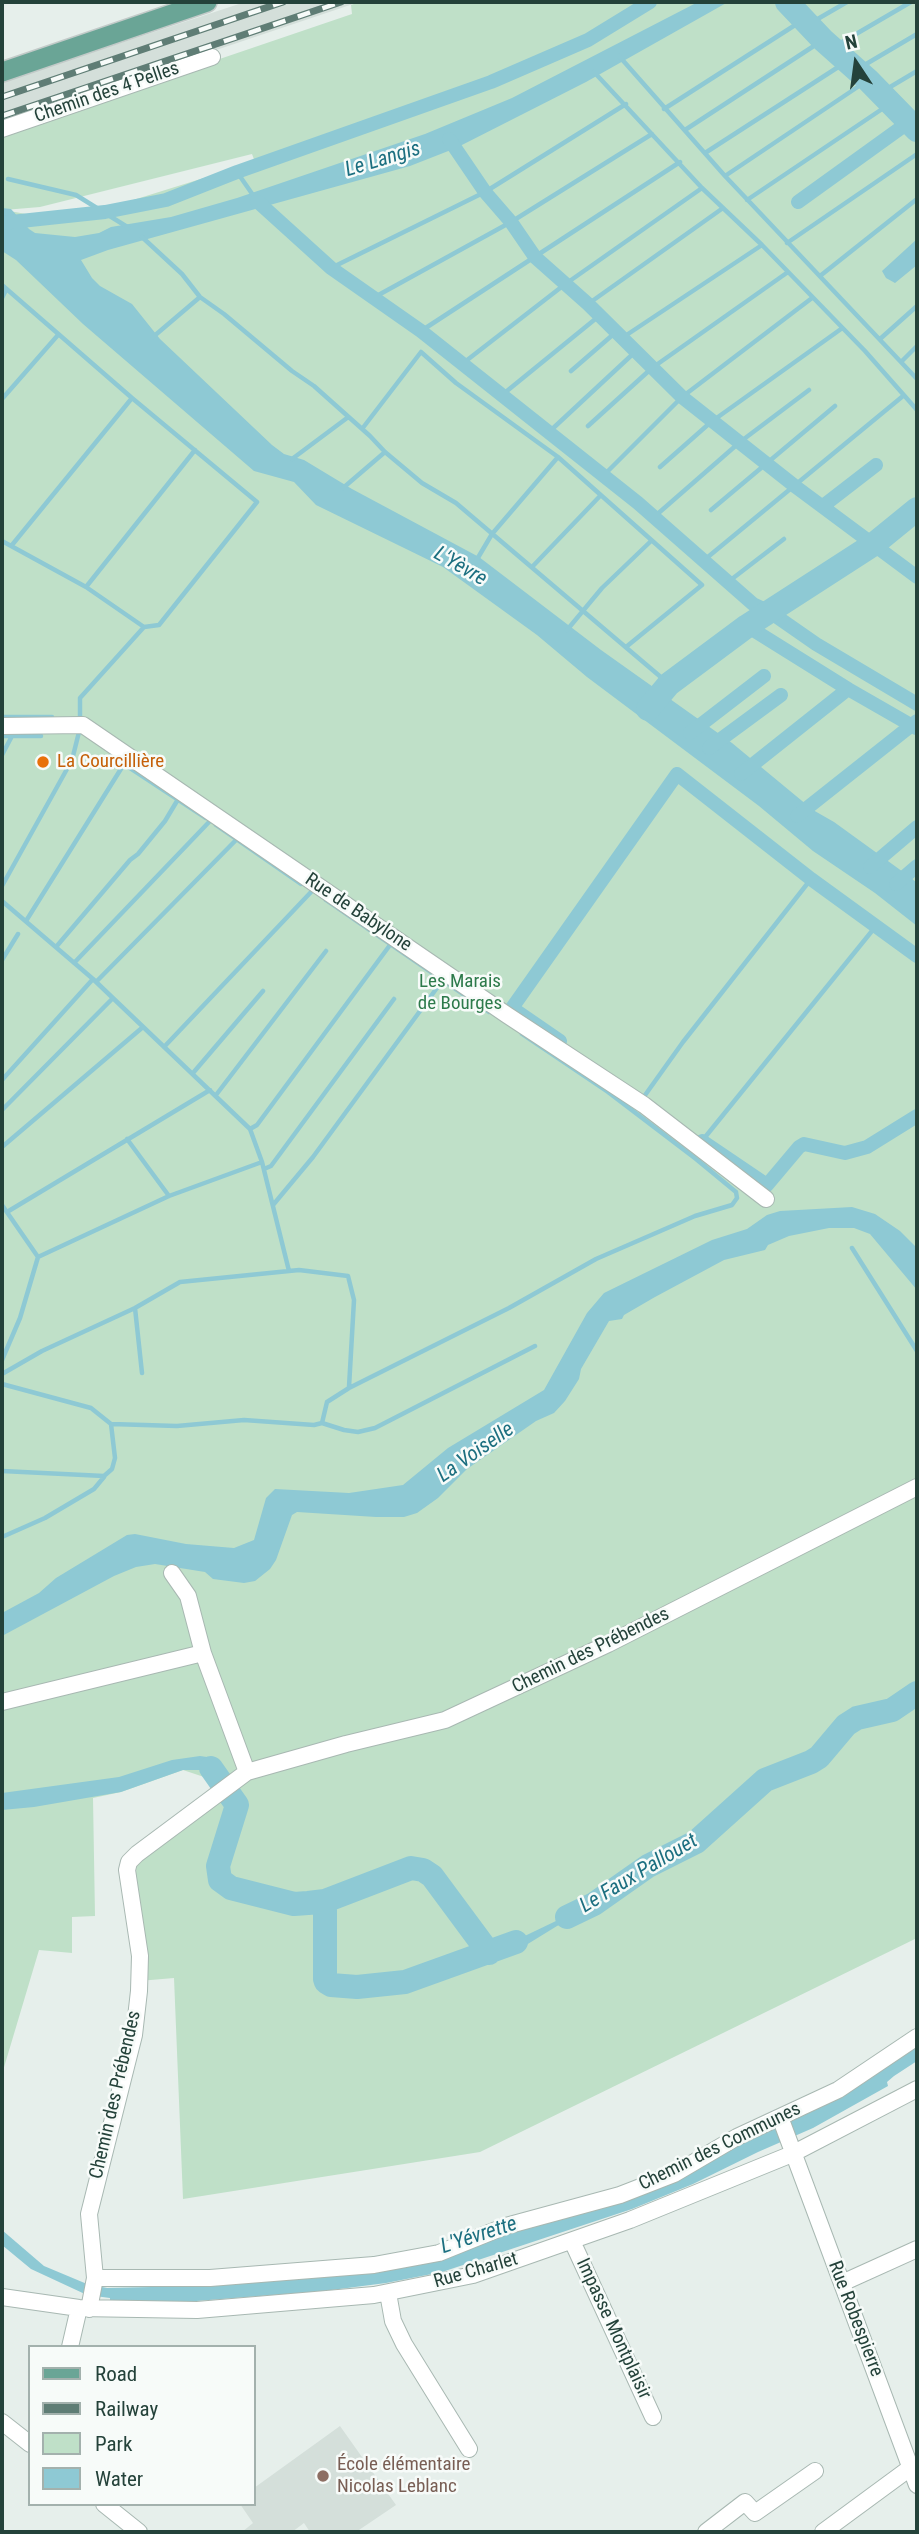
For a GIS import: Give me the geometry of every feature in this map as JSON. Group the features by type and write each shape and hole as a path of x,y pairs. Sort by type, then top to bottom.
{"main road":[{"path":"2,72 207,2"}],"street":[{"name":"Chemin des 4 Pelles","path":"2,129 212,57"},
{"name":"Rue de Babylone","path":"2,726 83,724 507,1015 644,1105 766,1199"},
{"name":"Chemin des Prébendes","path":"72,2345 94,2280 89,2214 134,2035 140,1956 127,1870 129,1862 136,1854 235,1781 346,1744 445,1720 608,1643 917,1487"},
{"path":"172,1573 188,1596 235,1781"},
{"path":"2,1702 203,1653"},
{"name":"Chemin des Communes","path":"94,2280 210,2278 374,2265 439,2253 506,2226 621,2197 674,2174 737,2137 780,2120 838,2090 917,2037"},
{"name":"Rue Charlet","path":"2,2297 86,2306 197,2309 388,2292 473,2275 572,2241 790,2148 917,2089"},
{"name":"Rue Robespierre","path":"780,2120 917,2486"},
{"path":"621,2197 629,2217"},
{"name":"Impasse Montplaisir","path":"572,2241 653,2417"},
{"path":"842,2283 917,2249"},
{"path":"388,2292 393,2321 404,2344 469,2449"},
{"path":"2,2422 28,2442"},
{"path":"823,2532 911,2468"},
{"path":"706,2532 745,2502 755,2513 815,2471"},
{"path":"106,2506 139,2532"}],"shaded area":[{"path":"245,2 359,2 2,122 2,82"},
{"name":"École élémentaire Nicolas Leblanc","path":"340,2426 396,2505 356,2532 310,2532 304,2523 292,2532 242,2532 253,2523 241,2506 256,2506 256,2487"}],"green space":[{"name":"Les Marais de Bourges","path":"359,2 917,2 917,1938 480,2152 183,2199 174,1978 139,1981 134,1912 137,1854 222,1790 216,1781 183,1770 121,1792 93,1798 95,1916 72,1917 72,1953 39,1950 2,2074 2,133 352,14 351,5","holes":["252,154 255,162 114,206 37,216 4,210 40,207"]}],"water":[{"path":"698,2 728,2 586,82 456,148 410,166 108,250 81,260 100,286 132,304 160,339 284,454 304,460 479,557 601,650 732,743 813,810 910,877 917,883 917,926 875,893 813,851 759,806 587,677 537,635 443,567 316,505 294,482 254,471 83,324 16,260 2,251 2,208 11,209 35,233 75,237 99,233 111,227 171,217 237,198 425,134 512,98"},
{"path":"917,239 917,265 895,283 886,278 882,271"},
{"name":"La Voiselle","path":"852,1207 875,1214 900,1231 917,1248 917,1290 870,1234 854,1228 829,1228 789,1236 768,1245 765,1250 724,1260 655,1297 624,1315 622,1319 609,1321 581,1369 579,1379 554,1413 536,1421 467,1469 438,1498 417,1513 404,1517 376,1517 297,1512 292,1515 276,1560 270,1569 255,1581 244,1583 213,1579 205,1572 155,1564 136,1567 2,1636 2,1613 39,1593 56,1578 127,1535 234,1548 254,1540 266,1498 275,1489 349,1493 403,1485 448,1448 544,1390 587,1313 604,1293 712,1240 747,1229 767,1215 780,1211"},
{"path":"917,1692 917,1702 894,1716 858,1724 829,1761 819,1768 768,1786 706,1844 628,1886 609,1902 557,1926 518,1950 407,1986 366,1991 325,1989 320,1986 323,1911 225,1898 228,1889 292,1905 325,1902 325,1985 356,1988 400,1984 485,1955 604,1898 648,1866 703,1838 760,1782 816,1761 851,1721 890,1710"},
{"path":"207,1757 233,1781 223,1790 206,1770 183,1770 121,1792 2,1810 2,1793 119,1777 172,1760"},
{"path":"917,2046 917,2061 887,2082 888,2086 813,2128 632,2209 442,2272 324,2291 184,2302 110,2301 110,2298 87,2295 31,2269 2,2245 2,2230 44,2266 87,2284 107,2288 194,2286 375,2272 429,2261 805,2114"}],"waterway":[{"path":"2,223 105,212 166,200 491,82 588,40 650,2"},
{"path":"787,2 917,130"},
{"path":"809,24 847,2"},
{"path":"832,48 911,2"},
{"path":"664,109 803,20"},
{"path":"856,70 917,34"},
{"path":"685,130 823,40"},
{"path":"619,56 725,176 917,379"},
{"path":"705,153 846,62"},
{"path":"880,93 917,71"},
{"path":"594,72 702,188 762,245 865,351 917,410"},
{"path":"725,176 868,80"},
{"path":"747,200 891,103"},
{"path":"331,268 485,192 626,104"},
{"path":"798,202 909,122"},
{"path":"373,298 511,222 652,134"},
{"path":"449,139 485,192 511,222 535,257 588,304 682,397 796,487 917,577"},
{"path":"787,243 917,154"},
{"path":"421,331 680,162"},
{"path":"237,172 255,198"},
{"path":"8,179 76,195 129,228"},
{"path":"462,364 564,285 702,188"},
{"path":"820,276 917,199"},
{"path":"257,201 331,268 421,331 638,503 753,604 917,704"},
{"path":"588,304 723,208"},
{"path":"142,237 182,274 200,297 314,386 422,483 456,503 669,684"},
{"path":"622,338 762,245"},
{"path":"588,426 652,368 788,272"},
{"path":"2,285 132,398 12,545"},
{"path":"2,298 6,290"},
{"path":"153,337 200,297"},
{"path":"603,476 682,397 812,298"},
{"path":"880,339 917,306"},
{"path":"502,395 599,316"},
{"path":"660,467 711,422 841,329"},
{"path":"571,371 616,332"},
{"path":"2,399 58,335"},
{"path":"901,362 917,346"},
{"path":"362,429 421,352 456,383 558,457 702,585 626,647"},
{"path":"549,432 635,352"},
{"path":"654,517 740,442 809,390"},
{"path":"703,561 903,396"},
{"path":"2,886 72,760 80,728 80,698 144,627 159,625 257,502 132,398"},
{"path":"711,510 835,406"},
{"path":"292,459 347,418"},
{"path":"86,587 195,450"},
{"path":"343,488 385,452"},
{"name":"L'Yèvre","path":"476,561 492,534 558,457"},
{"path":"823,506 876,465"},
{"path":"532,567 600,496"},
{"path":"648,709 669,684 747,626 874,544 917,509"},
{"path":"728,582 784,539"},
{"path":"2,541 86,587 144,627"},
{"path":"567,630 602,588 650,542"},
{"path":"741,774 848,689 747,626"},
{"path":"690,733 764,676"},
{"path":"848,689 916,728"},
{"path":"709,748 781,695"},
{"path":"2,717 52,717"},
{"path":"797,816 917,721"},
{"path":"2,736 41,736"},
{"path":"2,755 12,736"},
{"path":"26,921 124,764 206,818"},
{"path":"560,1041 512,1008 677,774 811,879 917,956"},
{"path":"56,947 138,854 165,821 177,801"},
{"path":"74,963 210,821"},
{"path":"216,825 301,884"},
{"path":"870,867 917,827"},
{"path":"96,982 236,840"},
{"path":"896,884 917,866"},
{"path":"643,1098 683,1042 811,879"},
{"path":"164,1047 312,891"},
{"path":"326,900 489,1012"},
{"path":"2,901 93,979 250,1129 262,1162 289,1271"},
{"path":"703,1144 706,1136 876,926"},
{"path":"2,960 18,934"},
{"path":"250,1129 257,1125 390,945"},
{"path":"216,1095 326,951"},
{"path":"2,1080 93,979"},
{"path":"273,1205 313,1157 442,981"},
{"path":"193,1073 263,991"},
{"path":"2,1110 113,998"},
{"path":"264,1169 271,1166 394,999"},
{"path":"2,1147 143,1027"},
{"path":"2,1384 91,1408 111,1424 177,1426 244,1420 314,1425 322,1423 327,1402 349,1388 509,1308 596,1259 695,1216 732,1205 737,1198 736,1192 696,1159 608,1092 522,1034"},
{"path":"7,1212 210,1090"},
{"path":"702,1141 767,1185 804,1144 845,1153 867,1147 917,1116"},
{"path":"127,1139 169,1196"},
{"path":"38,1257 169,1196 262,1162"},
{"path":"2,1205 38,1257 20,1318 2,1360"},
{"path":"852,1248 917,1351"},
{"path":"2,1374 42,1351 135,1308 180,1282 299,1270 348,1276 354,1300 349,1387"},
{"path":"135,1308 142,1373"},
{"path":"322,1423 358,1432 375,1428 535,1346"},
{"path":"2,1471 104,1476 112,1469 115,1458 111,1424"},
{"path":"2,1537 45,1518 94,1489 104,1477"},
{"name":"Le Faux Pallouet","path":"567,1917 594,1904 648,1866 696,1842 765,1780 819,1757 846,1725 857,1718 892,1710 917,1693"},
{"name":"Le Faux Pallouet","path":"211,1768 237,1805 218,1866 220,1880 231,1888 294,1904 308,1903 325,1901 411,1868 423,1870 432,1876 489,1953"},
{"name":"Le Faux Pallouet","path":"325,1901 325,1979 331,1985 357,1987 405,1982 516,1942"}],"railway":[{"path":"2,97 283,2"},
{"path":"2,116 341,2"}],"place":[{"name":"La Courcillière","path":"43,762"},
{"name":"École élémentaire Nicolas Leblanc","path":"323,2476"}],"water label":[{"name":"Le Langis","path":"383,160"},
{"name":"L'Yévrette","path":"479,2236"}]}
